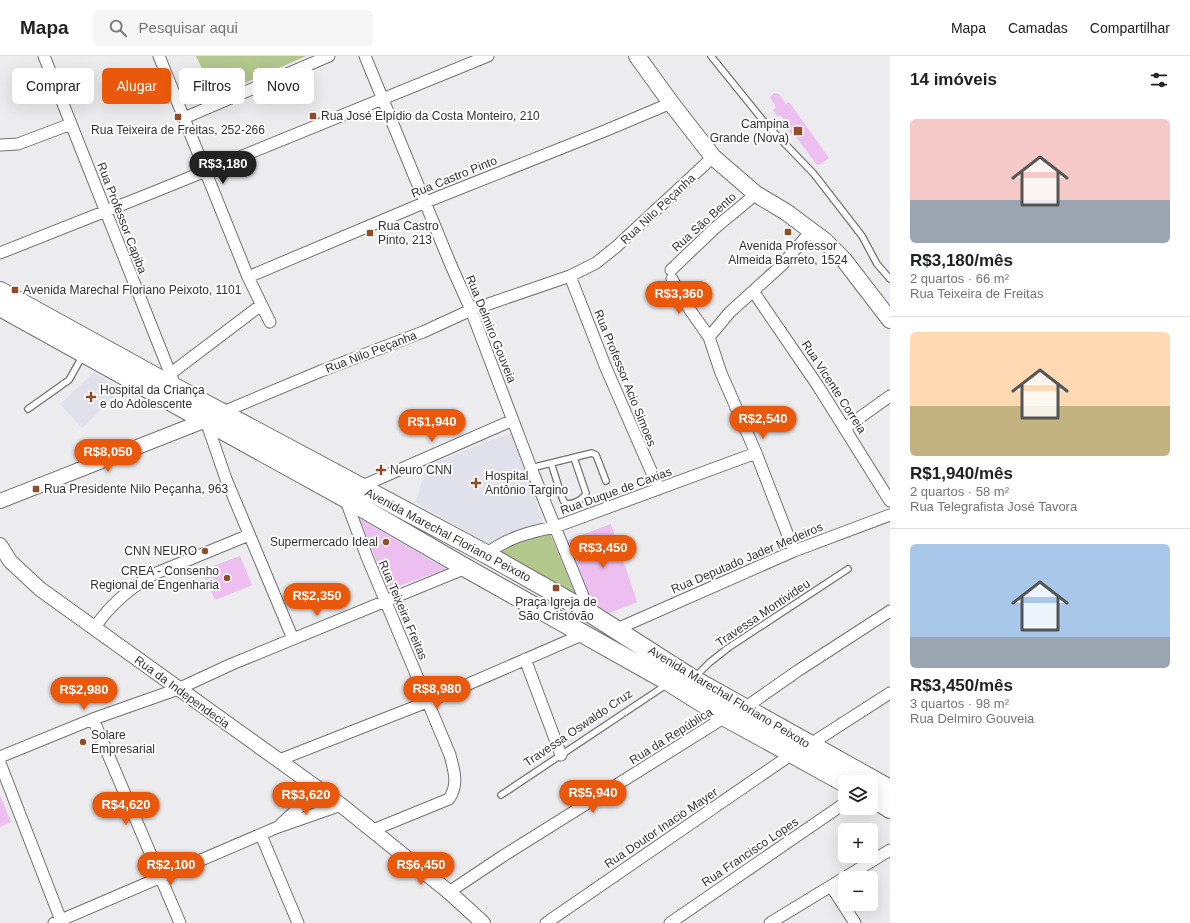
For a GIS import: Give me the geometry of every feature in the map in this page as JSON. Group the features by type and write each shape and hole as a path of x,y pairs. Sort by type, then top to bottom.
{"main road":[{"path":"637,56 670,103 713,157 756,194 786,212 812,231 844,260 890,320"},
{"name":"Avenida Marechal Floriano Peixoto","path":"0,291 173,381 223,412 486,554 590,613 693,679 883,787 890,809"},
{"name":"Avenida Marechal Floriano Peixoto","path":"0,307 345,498 669,682 725,717 838,779"},
{"name":"Rua Nilo Peçanha","path":"206,420 223,412"}],"street":[{"name":"Rua Professor Capiba","path":"44,56 173,381"},
{"path":"159,56 248,277 270,322"},
{"path":"184,118 328,56"},
{"name":"Rua Delmiro Gouveia","path":"365,56 450,263 471,310 531,468 590,613"},
{"path":"0,253 205,172 488,56"},
{"name":"Rua Castro Pinto","path":"248,277 426,202 607,130 670,103"},
{"path":"0,145 18,144 70,124"},
{"name":"Rua Nilo Peçanha","path":"223,412 321,371 423,332 471,310 570,276 596,263 616,248 713,157"},
{"name":"Rua São Bento","path":"710,337 681,297 671,274 715,228 756,194"},
{"path":"794,551 756,453 721,373 710,337 753,290 782,265 812,231"},
{"name":"Rua Professor Acio Simoes","path":"570,276 606,368 659,489"},
{"name":"Rua Vicente Correia","path":"753,290 846,428 890,501"},
{"path":"173,381 261,305"},
{"path":"846,428 890,396"},
{"path":"206,420 226,479 293,640"},
{"name":"Rua Nilo Peçanha","path":"0,501 206,420"},
{"path":"360,487 513,420"},
{"name":"Rua Duque de Caxias","path":"486,554 498,545 526,533 555,527 756,453"},
{"name":"Rua Teixeira Freitas","path":"345,498 385,601 450,755 456,778 454,791 449,799 373,830"},
{"name":"Rua Deputado Jader Medeiros","path":"617,629 794,551 890,515"},
{"path":"94,629 121,597 140,582 154,574 205,552 249,535"},
{"name":"Rua da Independecia","path":"0,545 10,561 25,577 94,629 341,805 449,892 483,923"},
{"path":"0,757 93,719 178,689 466,568"},
{"path":"746,708 799,670 890,612"},
{"path":"279,760 427,702 525,658 584,634"},
{"path":"525,658 561,755"},
{"path":"809,745 890,693"},
{"name":"Rua da República","path":"449,892 503,856 725,717"},
{"path":"93,719 180,923"},
{"name":"Rua Doutor Inacio Mayer","path":"546,923 792,754"},
{"path":"0,763 59,922 278,827 341,805"},
{"path":"278,827 319,789"},
{"name":"Rua Francisco Lopes","path":"670,923 838,808"},
{"path":"261,835 298,923"},
{"path":"770,923 890,850"},
{"path":"831,886 855,923"}],"lane":[{"path":"711,56 766,124 814,174 862,236 877,264 890,279"},
{"path":"28,409 69,380 84,353"},
{"path":"531,468 592,453 596,455 606,482"},
{"path":"551,463 563,500 569,504 582,499 586,493 574,458"},
{"name":"Travessa Montivideu","path":"693,679 709,663 728,648 848,569"},
{"name":"Travessa Oswaldo Cruz","path":"501,795 669,682"}],"shaded area":[{"name":"Hospital da Criança e do Adolescente","path":"94,372 122,390 82,428 60,404"},
{"name":"Hospital Antônio Targino","path":"512,432 543,522 491,546 415,502 428,465"}],"green space":[{"path":"196,56 306,56 279,68 253,68 253,79 245,83 245,68 202,68"},
{"path":"547,526 576,596 496,549"}],"building":[{"name":"Campina Grande (Nova)","path":"774,93 779,94 786,104 789,102 829,158 821,164 817,165 793,133 791,134 786,128 789,126 780,115 778,117 773,110 776,107 770,97"},
{"name":"Supermercado Ideal","path":"360,519 446,569 388,590"},
{"path":"611,524 637,602 610,613 593,603 568,540"},
{"name":"CREA - Consenho Regional de Engenharia","path":"240,556 252,585 215,600 202,570"},
{"path":"0,795 11,822 0,827"}],"place":[{"name":"Rua José Elpídio da Costa Monteiro, 210","path":"313,116"},
{"name":"Rua Teixeira de Freitas, 252-266","path":"178,117"},
{"name":"Campina Grande (Nova)","path":"798,131"},
{"name":"Avenida Professor Almeida Barreto, 1524","path":"788,232"},
{"name":"Rua Castro Pinto, 213","path":"370,233"},
{"name":"Avenida Marechal Floriano Peixoto, 1101","path":"15,290"},
{"name":"Hospital da Criança e do Adolescente","path":"91,397"},
{"name":"Neuro CNN","path":"381,470"},
{"name":"Hospital Antônio Targino","path":"476,483"},
{"name":"Rua Presidente Nilo Peçanha, 963","path":"36,489"},
{"name":"Supermercado Ideal","path":"386,542"},
{"name":"CNN NEURO","path":"205,551"},
{"name":"CREA - Consenho Regional de Engenharia","path":"227,578"},
{"name":"Praça Igreja de São Cristóvão","path":"556,588"},
{"name":"Solare Empresarial","path":"83,742"}]}
